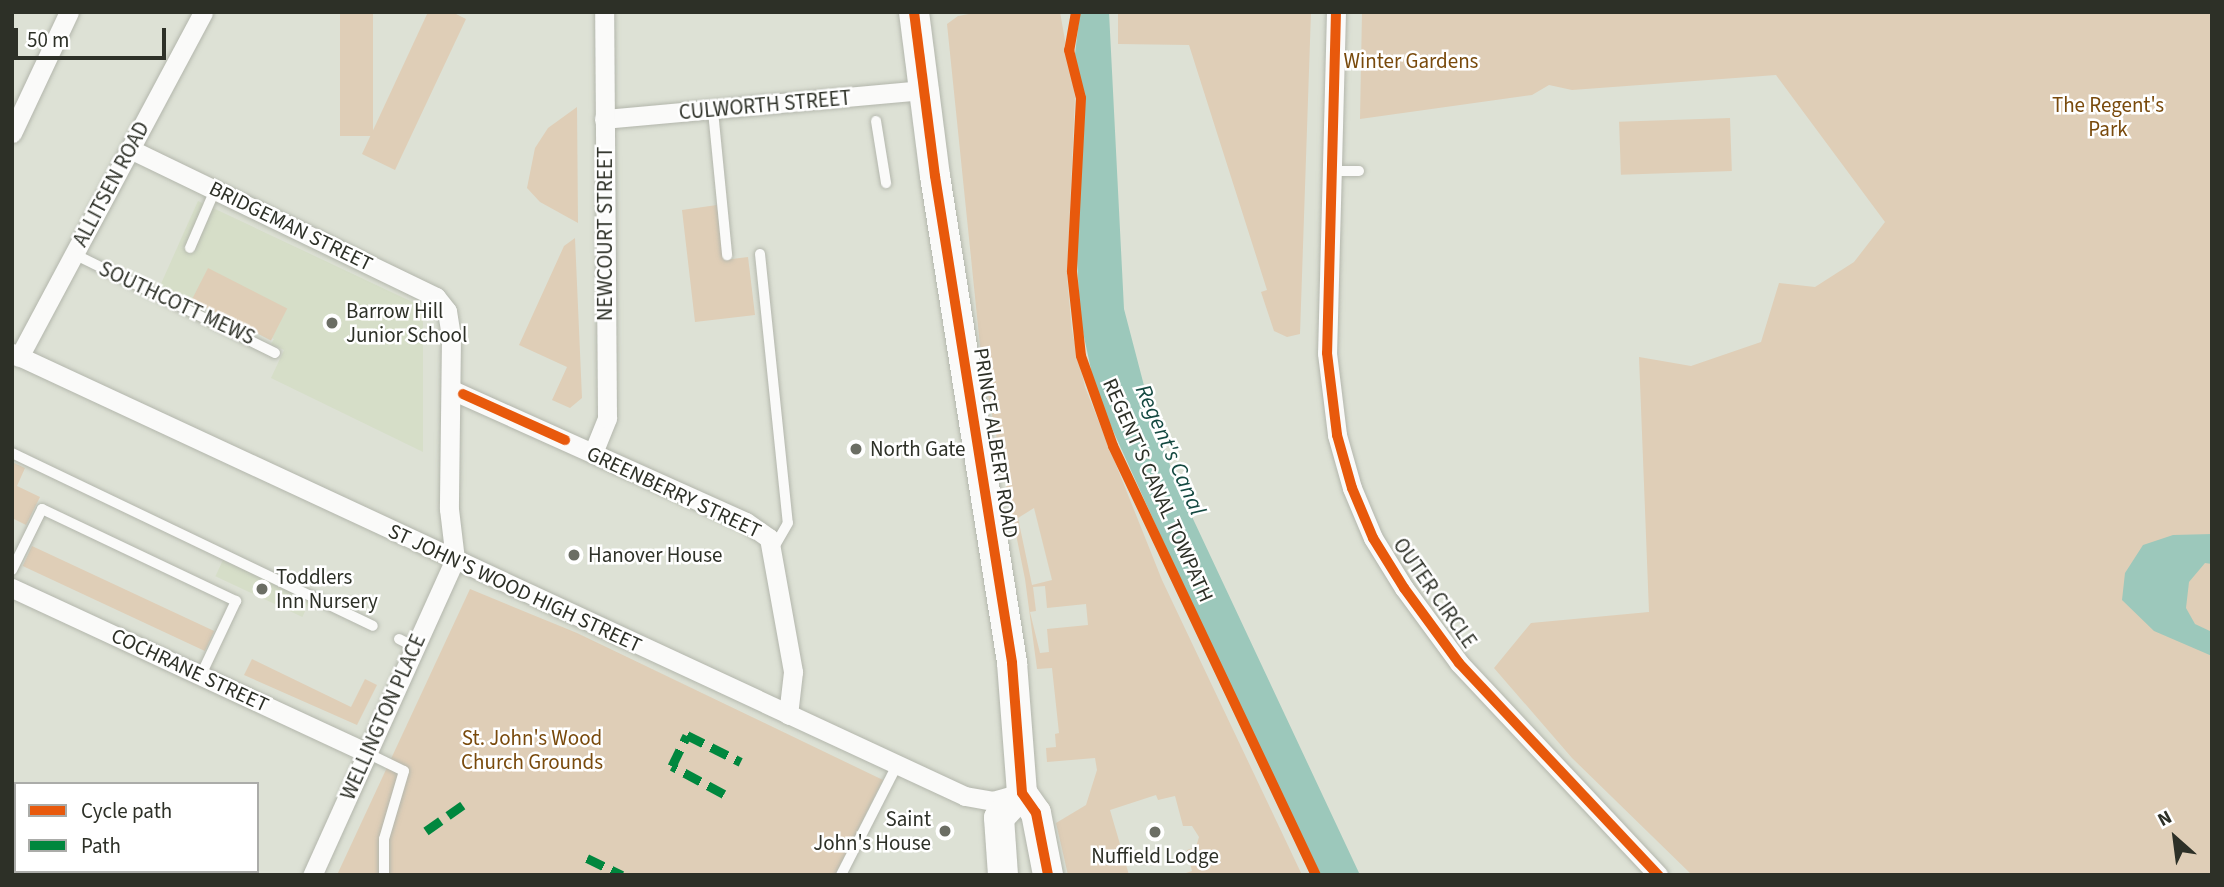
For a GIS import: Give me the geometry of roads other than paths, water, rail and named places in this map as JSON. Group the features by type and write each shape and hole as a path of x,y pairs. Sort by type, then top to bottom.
{"main road":[{"name":"PRINCE ALBERT ROAD","path":"909,14 925,90 1012,663 1022,793 1036,813 1048,875"},
{"path":"1003,875 999,818 1022,793"}],"street":[{"path":"12,133 69,12"},
{"name":"ALLITSEN ROAD","path":"16,355 74,254 203,12"},
{"name":"NEWCOURT STREET","path":"585,449 607,418 604,12"},
{"name":"OUTER CIRCLE","path":"1336,12 1326,328 1330,394 1352,488 1373,538 1404,588 1459,663 1658,875"},
{"name":"CULWORTH STREET","path":"604,119 925,90"},
{"name":"BRIDGEMAN STREET","path":"130,149 436,297 447,311 452,390"},
{"name":"ST JOHN'S WOOD HIGH STREET","path":"16,355 965,796 993,802 1022,793"},
{"path":"452,390 449,509 455,559"},
{"name":"GREENBERRY STREET","path":"452,390 759,529 773,549 793,672 788,715"},
{"name":"WELLINGTON PLACE","path":"312,875 367,753 407,643 455,559"},
{"name":"COCHRANE STREET","path":"12,588 367,753"}],"lane":[{"path":"713,111 727,255"},
{"path":"876,121 886,183"},
{"path":"1330,171 1359,171"},
{"path":"190,248 215,190"},
{"name":"SOUTHCOTT MEWS","path":"74,254 275,354"},
{"path":"760,254 788,523 773,549"},
{"path":"12,453 373,626"},
{"path":"12,570 42,509 236,601 201,675"},
{"path":"367,753 404,771 384,839 384,875"},
{"path":"841,875 897,765"}],"water":[{"path":"1080,12 1109,12 1124,309 1153,420 1179,489 1360,875 1321,875 1210,645 1096,393 1080,318 1077,259 1078,160 1085,101 1074,62"},
{"path":"2212,534 2212,564 2205,563 2189,582 2186,608 2195,624 2212,632 2212,656 2154,631 2122,600 2125,573 2143,545 2173,535"}],"place":[{"name":"Barrow Hill Junior School","path":"332,323"},
{"name":"North Gate","path":"856,449"},
{"name":"Hanover House","path":"574,555"},
{"name":"Toddlers Inn Nursery","path":"262,589"},
{"name":"Saint John's House","path":"945,831"},
{"name":"Nuffield Lodge","path":"1155,832"}],"park label":[{"name":"Winter Gardens","path":"1411,61"},
{"name":"The Regent's Park","path":"2108,117"},
{"name":"St. John's Wood Church Grounds","path":"532,750"}],"water label":[{"name":"Regent's Canal","path":"1170,450"}]}
